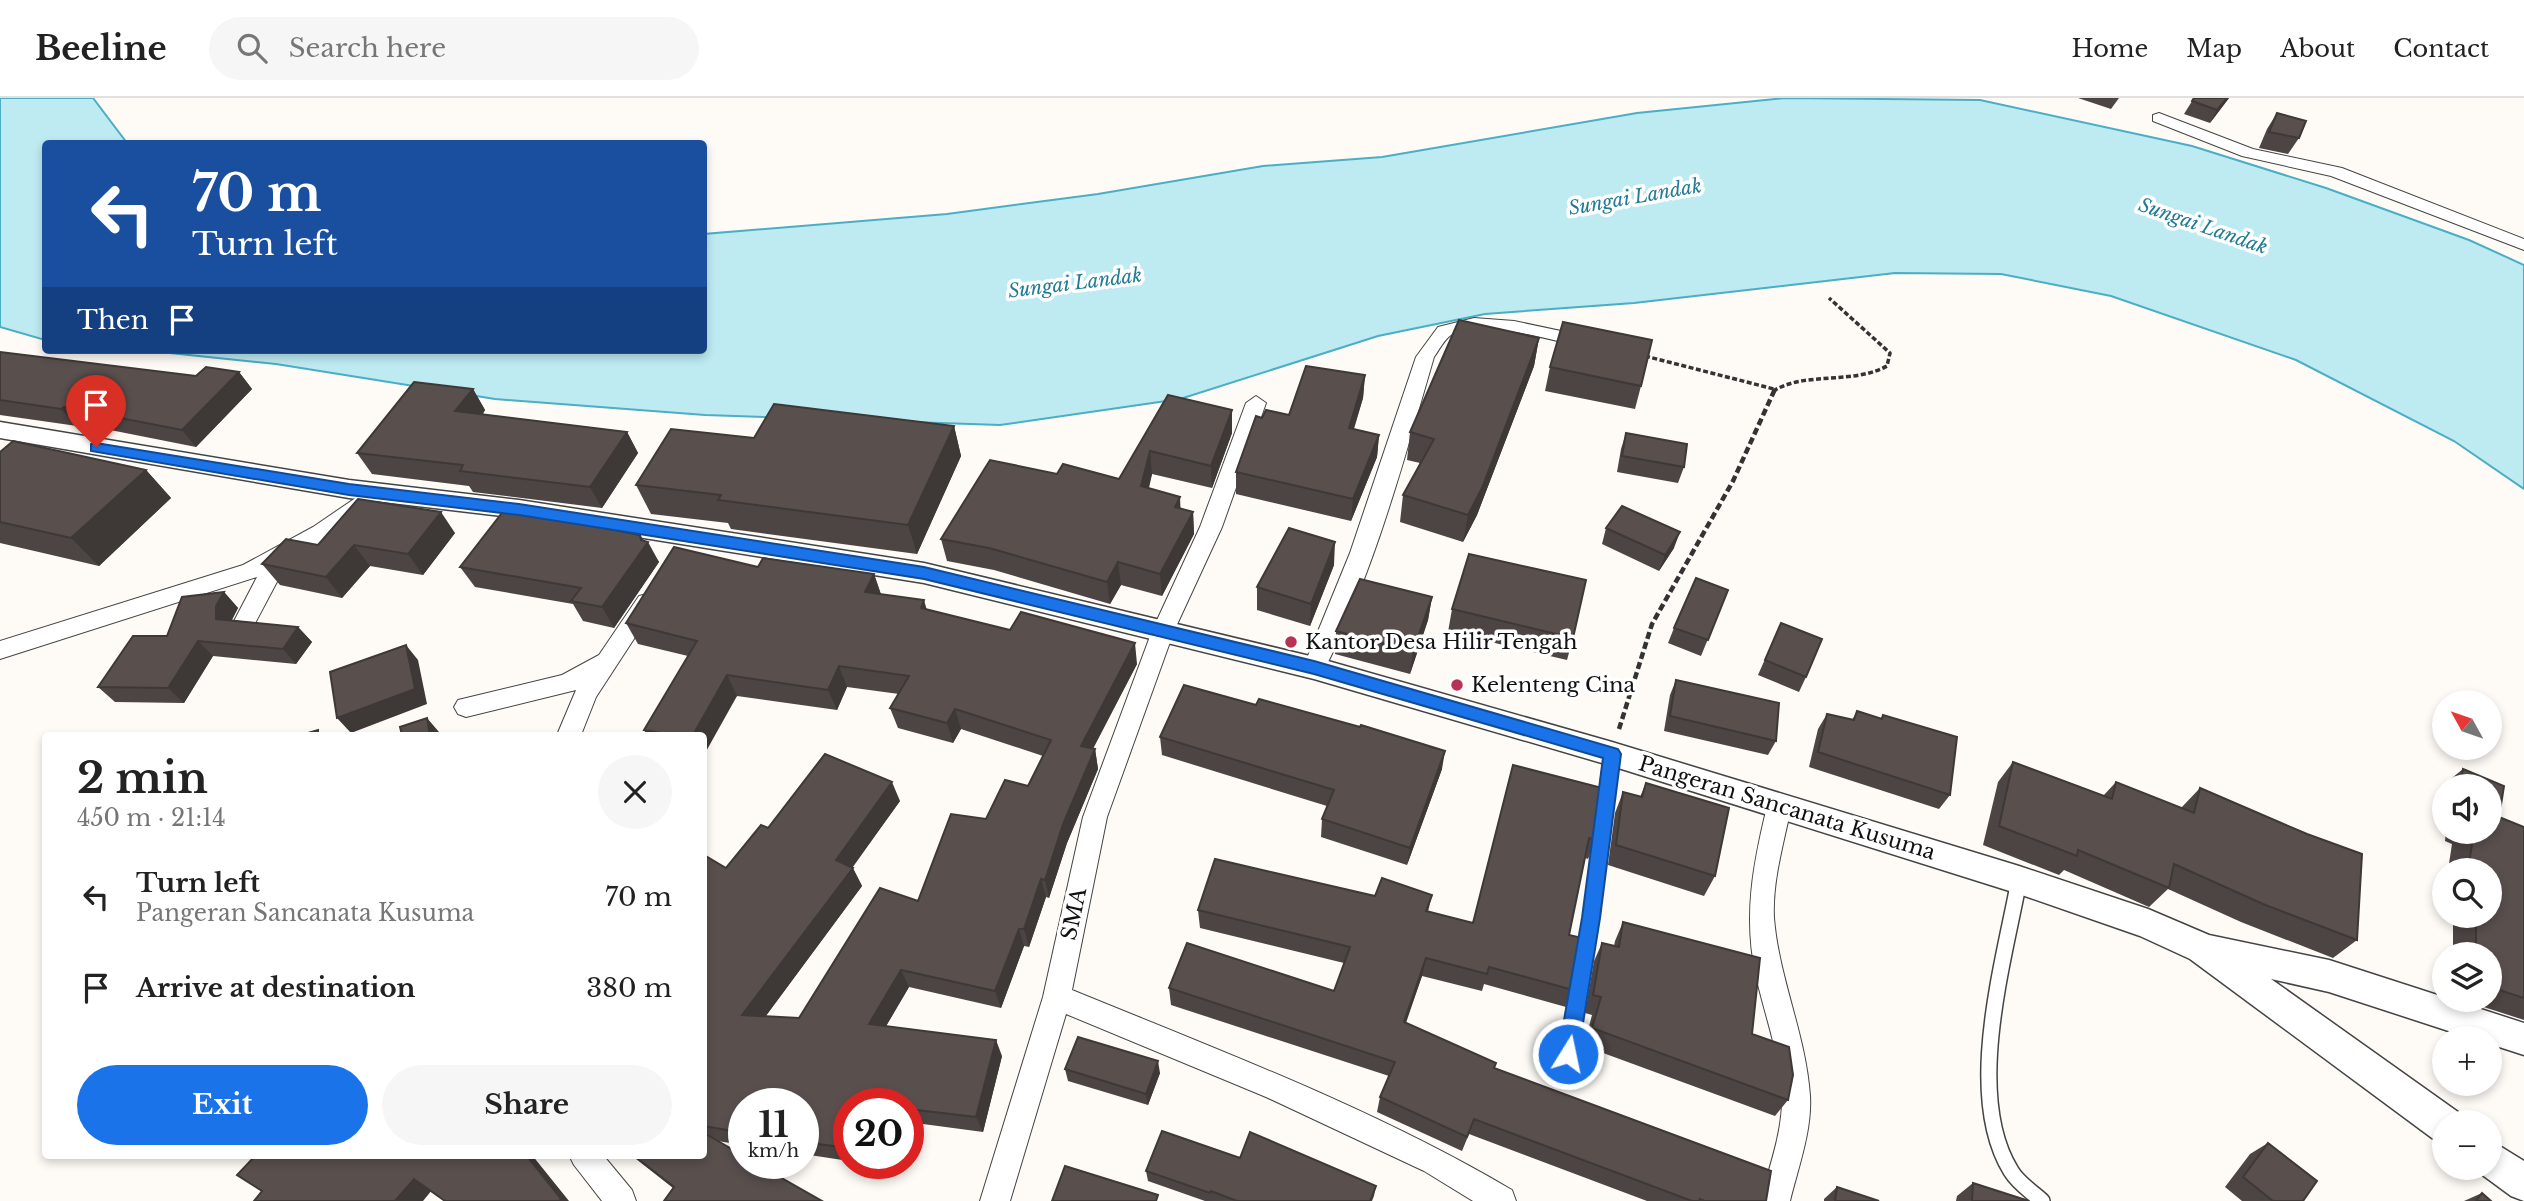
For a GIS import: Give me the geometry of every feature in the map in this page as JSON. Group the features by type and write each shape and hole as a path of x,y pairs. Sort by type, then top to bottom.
{"street":[{"path":"2159,118 2248,153 2336,172 2524,246"},
{"path":"1314,668 1350,589 1379,509 1425,357 1437,337 1447,329 1470,325 1495,326 1610,347"},
{"name":"SMA","path":"995,1201 1057,997 1095,817 1163,631 1211,527 1256,403"},
{"name":"Pangeran Sancanata Kusuma","path":"0,430 361,491 519,509 685,547 924,573 1314,668 1612,754 2127,916 2202,948 2432,1116"},
{"path":"0,650 230,578 278,559 342,519 361,491"},
{"path":"244,623 278,559"},
{"path":"570,732 586,693 661,581"},
{"path":"466,707 568,684 606,660"},
{"path":"1776,1201 1794,1127 1796,1097 1788,1044 1769,974 1762,929 1765,869 1779,807"},
{"path":"2202,948 2329,976 2524,1040"},
{"path":"1057,997 1276,1087 1434,1161 1501,1201"},
{"path":"587,1159 621,1201"},
{"path":"2502,1167 2524,1183"}],"lane":[{"path":"1568,1054 1591,918 1612,754"},
{"path":"2019,880 1991,1046 1991,1110 1996,1135 2011,1170 2042,1201"}],"path":[{"path":"1610,347 1774,389 1802,380 1871,374 1887,366 1890,354 1829,298"},
{"path":"1612,754 1652,624 1733,481 1765,415 1774,389"}],"water":[{"path":"0,98 93,98 125,140 42,140 42,339 0,327"},
{"name":"Sungai Landak","path":"1785,98 1980,100 2192,146 2326,188 2469,240 2524,265 2524,489 2454,441 2296,360 2111,296 2001,274 1895,273 1634,303 1485,314 1378,336 1180,399 1000,425 705,415 495,399 276,364 180,354 707,354 707,234 947,214 1098,194 1263,166 1382,157 1637,113"}],"building":[{"path":"2194,98 2227,98 2217,110 2192,101"},
{"path":"2277,113 2306,121 2299,138 2269,132"},
{"path":"1459,320 1539,338 1482,488 1468,515 1403,495 1434,439 1410,432"},
{"path":"1563,322 1652,340 1641,386 1550,367"},
{"path":"0,352 196,376 206,367 239,372 182,430 64,407 61,409 0,400"},
{"path":"1306,366 1365,375 1349,428 1379,435 1353,499 1236,472 1256,416 1262,418 1266,410 1289,415"},
{"path":"414,382 473,389 455,411 627,432 590,487 460,471 463,465 357,453"},
{"path":"1168,395 1232,410 1211,466 1150,451 1141,486 1180,497 1175,507 1193,512 1160,574 1118,562 1107,582 989,548 941,539 990,460 1057,474 1063,464 1119,479"},
{"path":"774,404 954,426 908,525 718,500 721,495 636,485 671,429 754,438"},
{"path":"1626,433 1687,444 1684,467 1622,456"},
{"path":"13,441 146,470 71,538 0,522 0,452"},
{"path":"358,499 441,512 408,554 354,545 326,577 262,564 286,539 318,545"},
{"path":"1622,506 1680,532 1665,555 1606,528"},
{"path":"505,509 640,535 641,540 648,542 602,607 571,601 581,588 460,567"},
{"path":"1289,528 1335,542 1311,604 1257,587"},
{"path":"674,547 758,567 763,558 874,574 865,592 924,600 921,608 1010,630 1021,612 1135,643 1081,746 1095,749 1063,824 1045,880 1041,879 1024,929 1019,929 995,991 901,970 869,1024 996,1040 976,1117 924,1111 924,1088 833,1088 833,1146 819,1144 819,1088 728,1088 728,1130 707,1127 707,857 726,868 761,825 768,828 825,754 892,782 836,860 853,868 742,1015 799,1018 880,888 918,901 951,814 986,819 1005,780 1028,786 1051,740 955,709 947,723 890,708 909,676 839,666 828,690 727,675 695,732 644,730 697,641 626,623"},
{"path":"1469,554 1586,580 1573,638 1452,609"},
{"path":"1696,578 1728,590 1708,640 1674,628"},
{"path":"1360,579 1432,597 1413,651 1336,631"},
{"path":"224,592 216,606 216,619 298,627 283,649 198,641 168,688 98,687 133,636 167,636 182,597"},
{"path":"1781,623 1822,639 1806,677 1765,660"},
{"path":"406,645 415,689 337,718 330,672"},
{"path":"1676,680 1779,703 1776,741 1670,716"},
{"path":"1184,685 1256,705 1259,699 1360,727 1361,725 1445,751 1410,848 1322,819 1334,790 1160,737"},
{"path":"1857,711 1882,719 1883,715 1957,737 1950,795 1818,752 1827,714 1854,720"},
{"path":"427,718 429,732 401,732 400,727"},
{"path":"2013,762 2112,799 2116,782 2194,813 2200,788 2307,834 2362,854 2357,940 2263,904 2174,864 2169,888 2078,850 2077,856 1999,826"},
{"path":"1513,765 1602,788 1596,840 1589,838 1569,935 1582,938 1573,990 1489,967 1487,974 1426,958 1404,1022 1496,1063 1494,1068 1771,1171 1766,1201 1692,1201 1474,1119 1467,1137 1380,1097 1395,1062 1169,988 1187,943 1334,991 1350,947 1198,910 1215,859 1375,896 1382,878 1432,895 1426,911 1473,923"},
{"path":"2463,769 2475,774 2462,774"},
{"path":"1646,783 1729,808 1715,876 1616,845 1623,792 1642,797"},
{"path":"2502,818 2524,827 2524,998 2502,991 2502,942 2476,942 2476,928 2502,928 2502,858 2470,858 2472,844 2502,844"},
{"path":"1623,922 1760,958 1752,1034 1789,1047 1793,1075 1788,1100 1592,1028 1601,997 1593,995 1602,943 1619,947"},
{"path":"1078,1037 1158,1061 1146,1094 1065,1069"},
{"path":"1162,1131 1240,1158 1250,1132 1376,1186 1370,1201 1237,1201 1146,1171"},
{"path":"707,1135 728,1147 728,1179 783,1179 822,1201 664,1201 674,1187 638,1159 707,1159"},
{"path":"2268,1143 2317,1181 2303,1201 2273,1201 2243,1177"},
{"path":"252,1159 529,1159 561,1199 445,1201 414,1179 395,1201 254,1201 262,1191 237,1175"},
{"path":"1065,1166 1158,1195 1156,1201 1052,1201"},
{"path":"1973,1183 2029,1201 1972,1201"},
{"path":"1837,1187 1879,1201 1835,1201"},
{"path":"2482,1193 2491,1201 2476,1201"}],"place":[{"name":"Kantor Desa Hilir Tengah","path":"1291,642"},
{"name":"Kelenteng Cina","path":"1457,685"}],"route":[{"path":"96,447 349,489 519,509 924,573 1314,668 1612,754 1591,918 1568,1054"}]}
